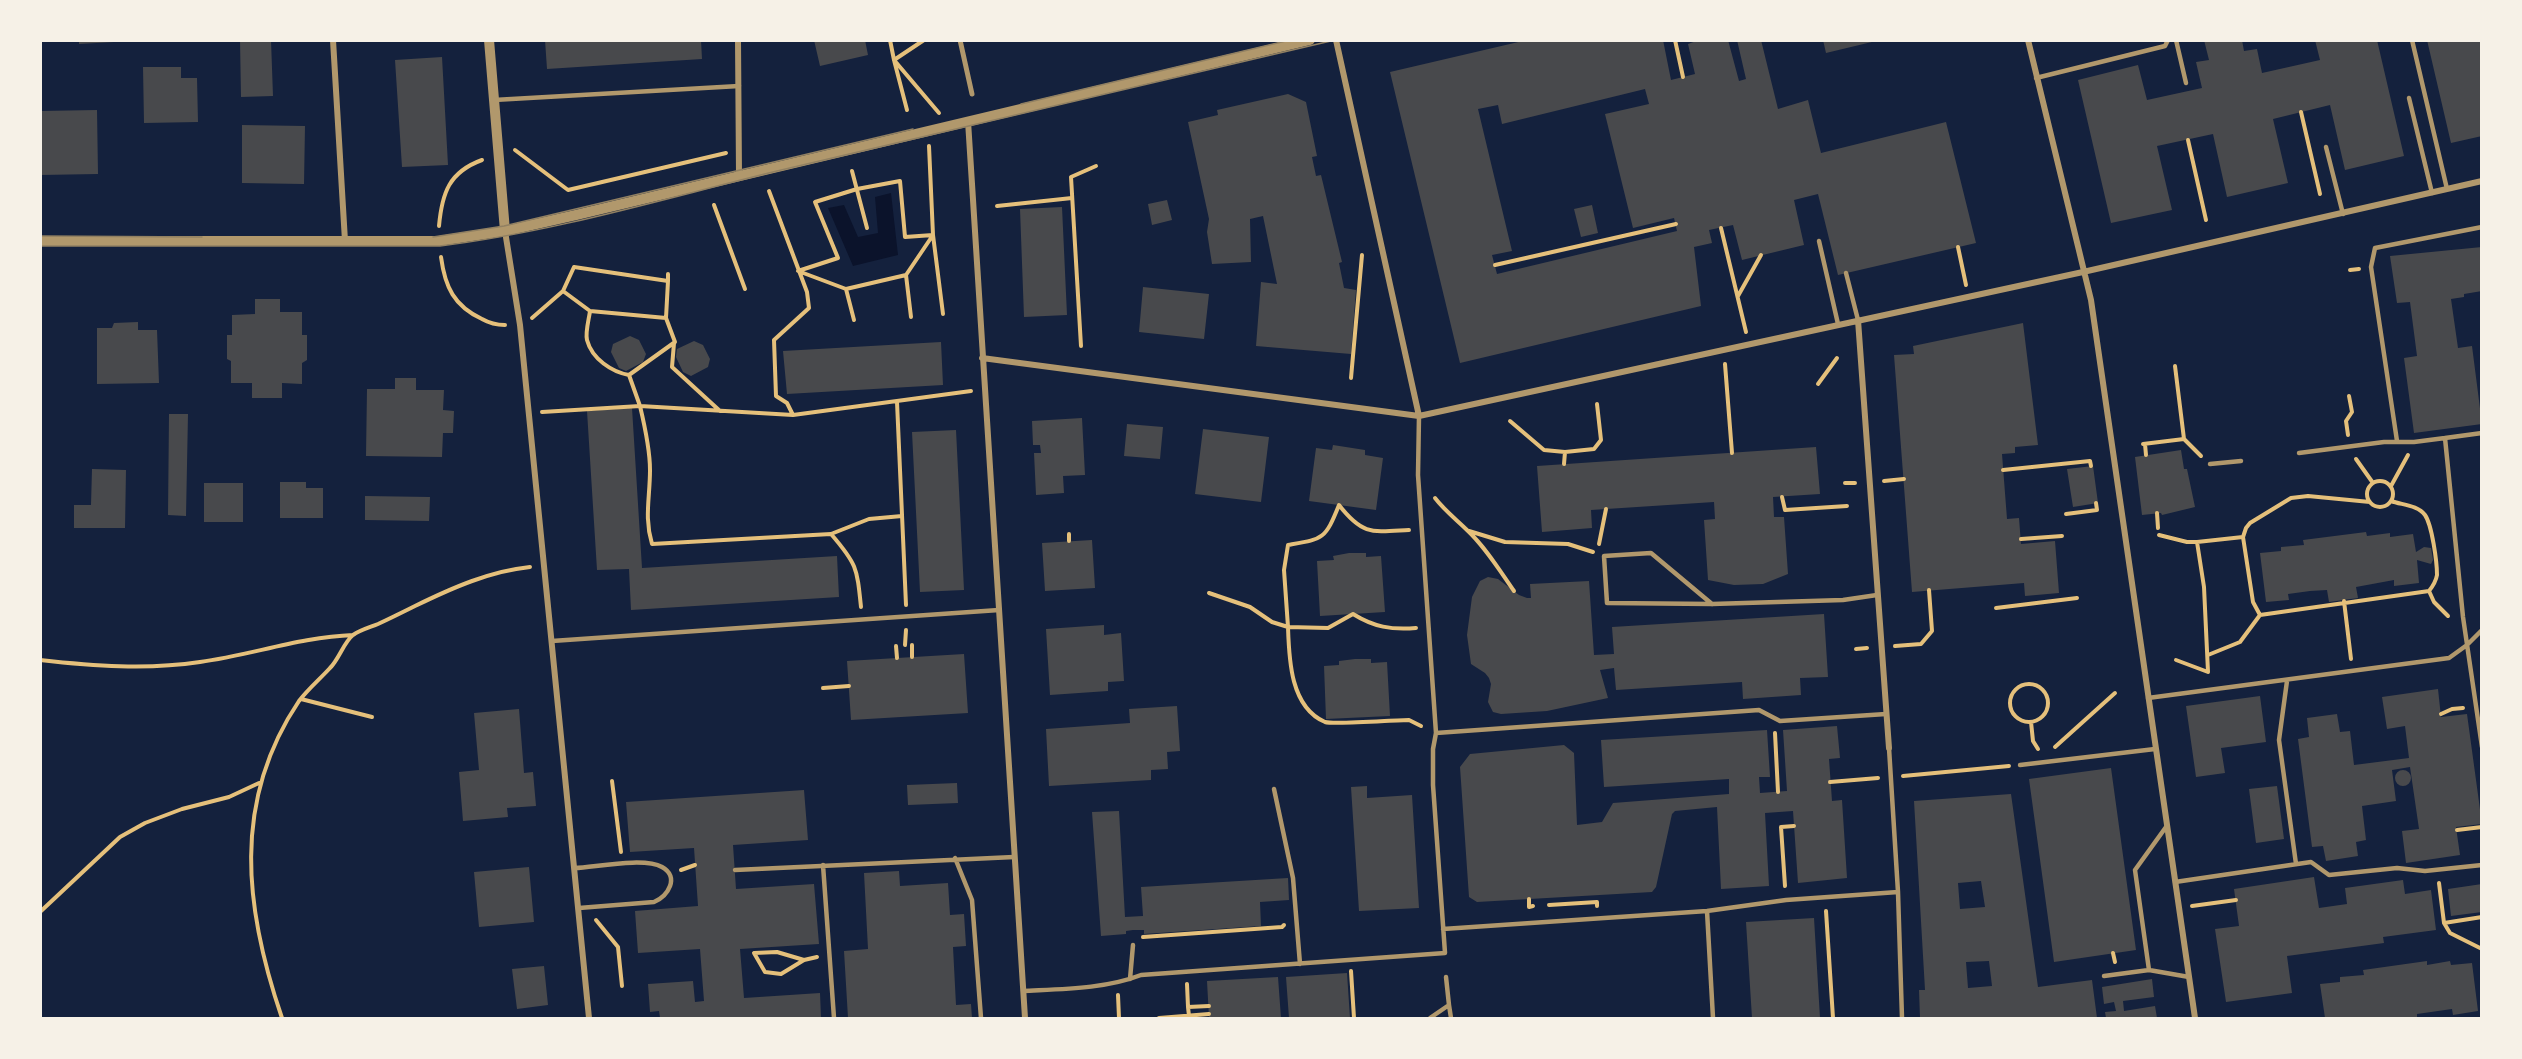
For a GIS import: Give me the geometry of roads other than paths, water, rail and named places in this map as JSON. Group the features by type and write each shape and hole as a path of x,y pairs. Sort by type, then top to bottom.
{"street":[{"path":"333,40 345,242"},
{"path":"489,40 505,231 520,325 574,868 582,907 589,1018"},
{"path":"738,40 739,175"},
{"path":"960,40 972,94"},
{"path":"40,241 439,241 505,231 1310,40"},
{"path":"1336,40 1419,416"},
{"path":"2028,40 2091,300 2195,1018"},
{"path":"969,121 1025,1018"},
{"path":"982,358 1419,416 2083,272 2481,181"},
{"path":"1858,320 1888,748"}],"lane":[{"path":"2036,78 2165,46 2168,40"},
{"path":"2176,40 2186,83"},
{"path":"2412,40 2447,189"},
{"path":"494,100 738,86"},
{"path":"2409,98 2432,193"},
{"path":"2326,147 2343,214"},
{"path":"2397,441 2372,267 2375,248 2481,227"},
{"path":"1818,241 1838,324"},
{"path":"1846,273 1858,320"},
{"path":"1023,991 1117,982 1141,975 1445,952 1433,785 1433,749 1436,733 1418,476 1419,416"},
{"path":"2299,453 2481,433"},
{"path":"2445,438 2463,617 2481,747"},
{"path":"2210,465 2241,461"},
{"path":"1712,604 1651,553 1604,556 1607,603 1712,604 1843,600 1877,595"},
{"path":"552,641 999,610"},
{"path":"2148,698 2449,658 2467,645 2481,630"},
{"path":"2287,681 2279,740 2296,864"},
{"path":"1436,733 1759,710 1780,721 1886,714"},
{"path":"1888,748 1898,892 1902,1018"},
{"path":"2020,765 2155,748"},
{"path":"1274,789 1293,878 1300,964"},
{"path":"2149,970 2135,870 2166,826"},
{"path":"735,870 1014,857"},
{"path":"955,858 972,900 981,1018"},
{"path":"2175,882 2311,862 2329,875 2397,868 2437,870 2481,865"},
{"path":"574,868 652,863 664,868 669,873 671,882 669,892 664,898 654,902 582,907"},
{"path":"824,865 834,1018"},
{"path":"1443,930 1707,911 1786,900 1898,892"},
{"path":"1707,911 1713,1018"},
{"path":"1130,979 1133,945"},
{"path":"2104,976 2149,970 2188,977"},
{"path":"1446,977 1451,1018"},
{"path":"1430,1018 1449,1005"}],"water":[{"path":"891,193 898,255 853,266 828,208 844,205 858,237 878,233 875,197"}],"tram line":[{"path":"1021,104 1290,40"},
{"path":"40,246 440,246 483,240 610,213 777,171 1335,40"},
{"path":"433,237 504,226 913,129"},
{"path":"40,236 202,237"}]}
